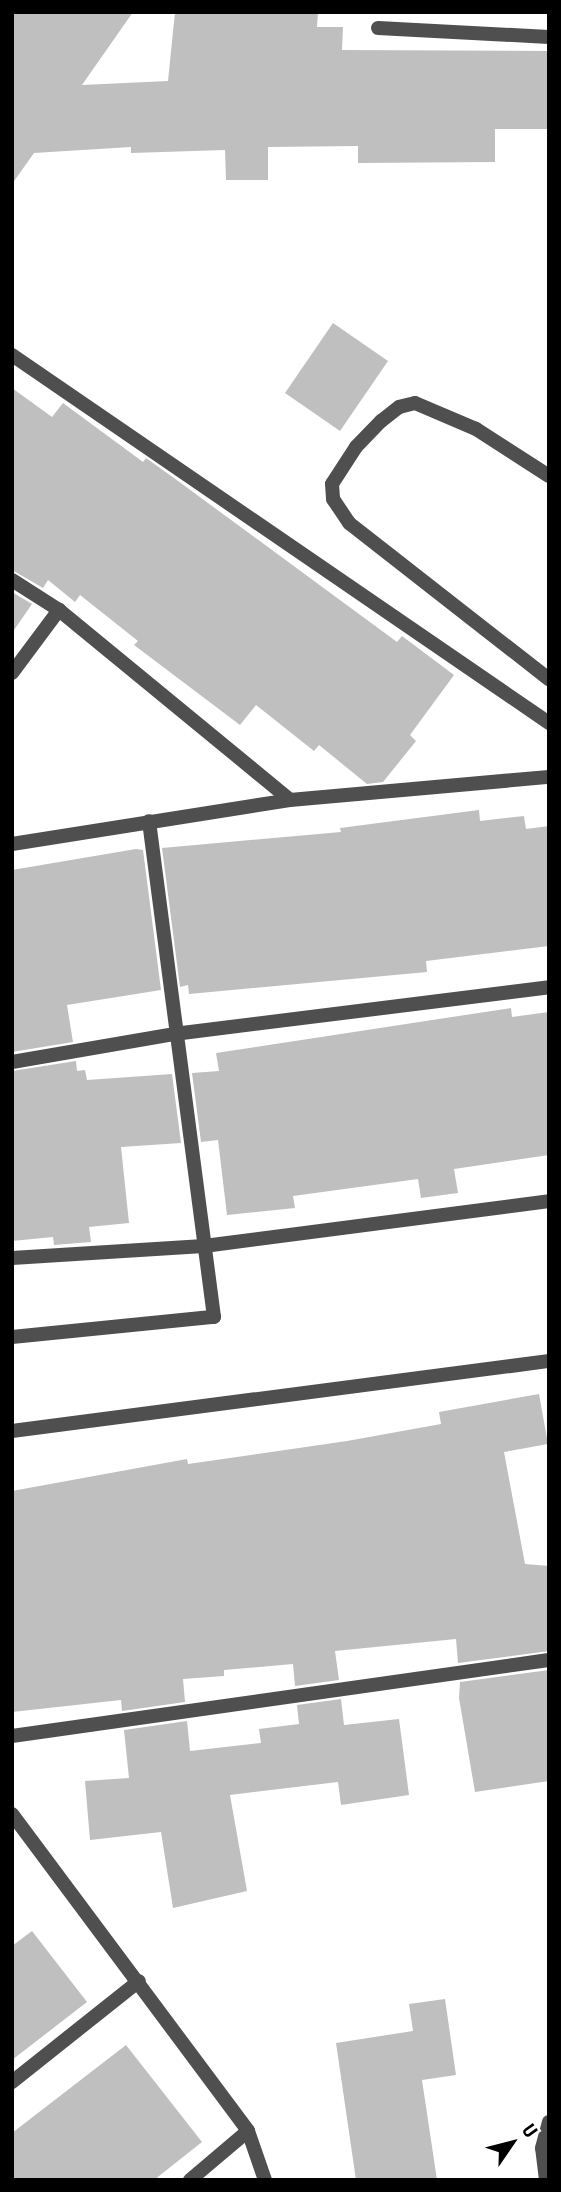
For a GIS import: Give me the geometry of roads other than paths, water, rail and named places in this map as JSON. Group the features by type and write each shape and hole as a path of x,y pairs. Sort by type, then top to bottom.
{"street":[{"path":"379,28 549,37"},
{"path":"12,355 548,720"},
{"path":"549,476 476,429 415,402 382,421 356,447 332,484 333,499 349,523 549,679"},
{"path":"12,580 59,610 290,800"},
{"path":"12,673 59,610"},
{"path":"12,844 290,800 549,777"},
{"path":"12,1337 214,1317 174,1034 149,821"},
{"path":"12,1062 174,1034 549,987"},
{"path":"12,1258 204,1246 549,1201"},
{"path":"12,1431 549,1360"},
{"path":"12,1736 549,1660"},
{"path":"12,1814 139,1980 248,2131 265,2180"},
{"path":"12,2082 139,1980"},
{"path":"546,2180 542,2148 549,2122"},
{"path":"190,2180 248,2131"}]}
